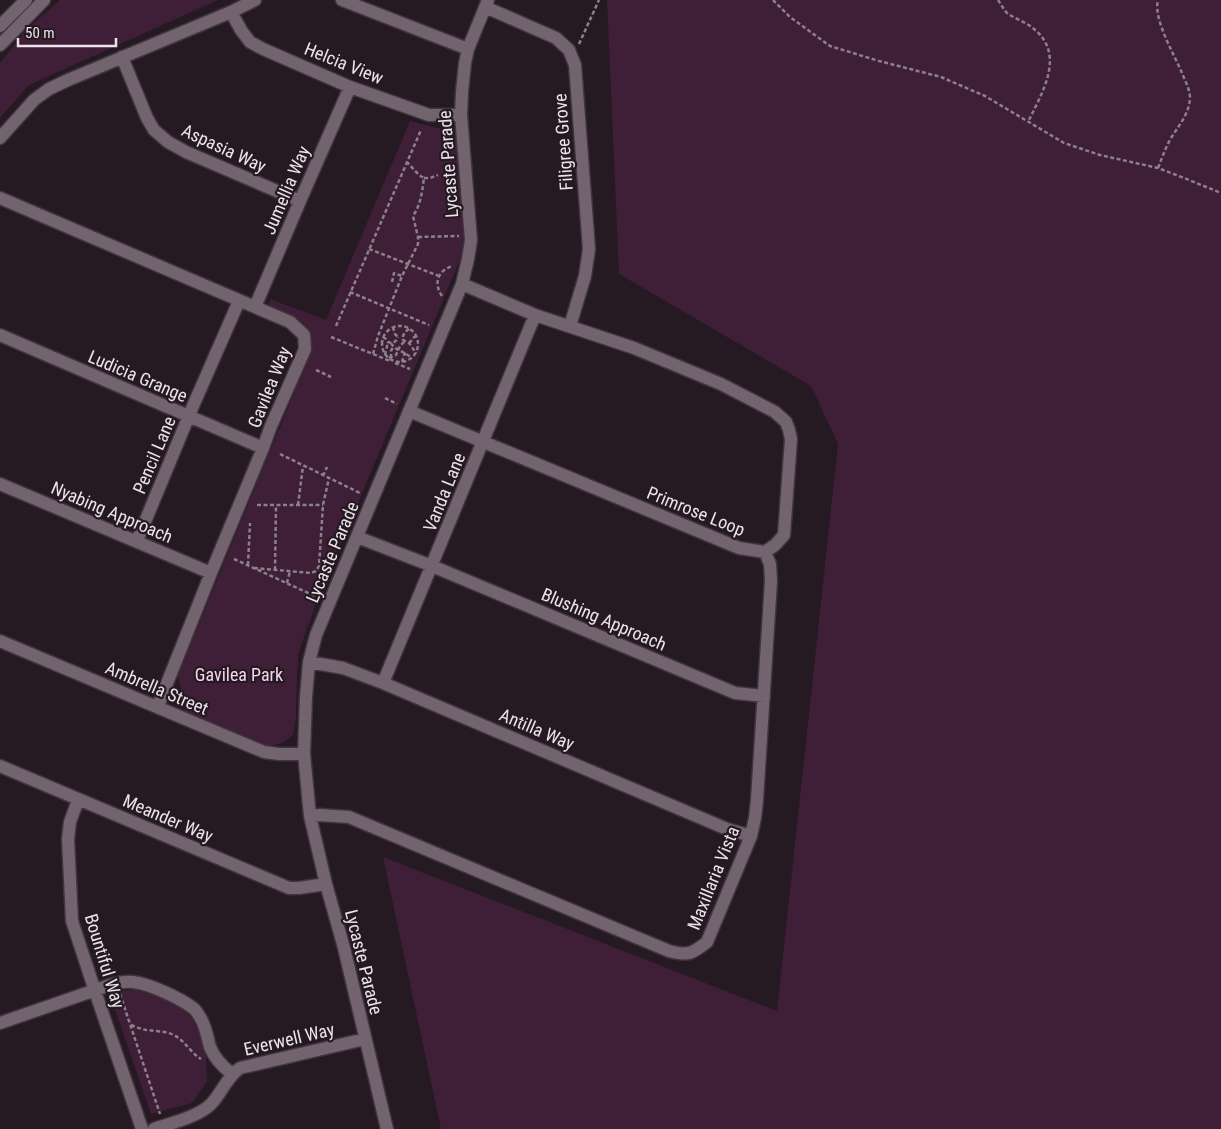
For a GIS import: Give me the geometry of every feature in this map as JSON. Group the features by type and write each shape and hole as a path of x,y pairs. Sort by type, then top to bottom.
{"street":[{"path":"0,26 26,0"},
{"path":"0,45 44,0"},
{"path":"0,138 34,100 49,89 231,12 254,0"},
{"path":"342,0 468,49"},
{"name":"Lycaste Parade","path":"387,1129 310,816 304,754 308,662 316,635 462,284 471,240 461,114 465,63 468,49 486,3"},
{"name":"Filigree Grove","path":"486,3 556,38 569,50 575,65 588,249 585,276 570,326"},
{"name":"Helcia View","path":"231,12 250,42 262,48 350,87 428,115 461,114"},
{"name":"Aspasia Way","path":"122,57 147,118 154,130 168,142 186,152 300,201"},
{"name":"Jumellia Way","path":"255,307 350,87"},
{"name":"Gavilea Way","path":"0,198 290,322 304,335 305,349 210,573 158,706"},
{"path":"462,284 536,315 634,348 721,384 775,412 786,422 790,440 784,535 775,546 765,552"},
{"name":"Pencil Lane","path":"137,541 239,301"},
{"name":"Vanda Lane","path":"383,683 536,315"},
{"name":"Ludicia Grange","path":"0,335 263,448"},
{"name":"Primrose Loop","path":"409,411 739,548 765,552"},
{"name":"Nyabing Approach","path":"0,484 210,573"},
{"name":"Blushing Approach","path":"357,537 432,566 735,693 764,696"},
{"name":"Maxillaria Vista","path":"310,816 349,817 669,951 682,955 696,951 707,942 751,836 755,818 771,581 770,564 765,552"},
{"name":"Ambrella Street","path":"0,641 264,752 304,754"},
{"name":"Antilla Way","path":"308,662 342,668 383,683 718,825 751,836"},
{"name":"Meander Way","path":"0,766 289,888 326,884"},
{"name":"Bountiful Way","path":"78,800 70,822 68,839 71,909 94,991 142,1129"},
{"path":"0,1023 116,983 132,982 145,985 182,1000 195,1009 206,1029 211,1048 222,1065 232,1074"},
{"name":"Everwell Way","path":"154,1129 199,1113 211,1104 232,1074 240,1068 365,1039"}],"path":[{"path":"576,51 599,0"},
{"path":"773,0 790,17 830,46 879,62 941,77 985,96 1064,143 1100,155 1158,168 1221,193"},
{"path":"1158,0 1157,7 1161,25 1188,86 1190,99 1185,117 1171,138 1158,168"},
{"path":"1000,1 1007,12 1028,24 1040,34 1048,46 1050,57 1049,75 1028,122"},
{"path":"336,326 421,130"},
{"path":"407,162 424,178 438,175"},
{"path":"373,354 378,336 402,276 418,244 413,216 422,198 424,178"},
{"path":"418,237 460,236"},
{"path":"369,249 439,276"},
{"path":"442,296 438,288 440,272 454,265"},
{"path":"392,282 394,273 402,276"},
{"path":"350,292 429,325"},
{"path":"405,326 416,336 417,352 411,358 402,362 396,362 385,355 382,345 383,338 388,330 394,327 405,326"},
{"path":"394,327 394,334 409,343 417,352"},
{"path":"390,343 395,342 409,328"},
{"path":"378,336 386,339 393,347 406,353 411,358"},
{"path":"409,343 416,336"},
{"path":"332,338 410,369"},
{"path":"390,358 396,355 398,349 405,341"},
{"path":"385,355 390,343"},
{"path":"390,358 393,347"},
{"path":"402,362 406,353"},
{"path":"316,370 330,377"},
{"path":"385,398 397,404"},
{"path":"280,454 360,493"},
{"path":"298,505 303,466"},
{"path":"323,476 327,467"},
{"path":"254,568 311,573 316,571 319,566 323,505 329,478"},
{"path":"257,505 323,505"},
{"path":"275,570 276,505"},
{"path":"248,565 250,523"},
{"path":"234,559 317,597"},
{"path":"287,583 290,571"},
{"path":"120,992 161,1118"},
{"path":"131,1025 173,1035 186,1044 195,1056 202,1059"}],"green space":[{"path":"60,0 218,0 29,85 0,118 0,63 25,31"},
{"path":"607,0 1221,0 1221,1129 441,1129 383,857 777,1011 838,444 811,386 619,274"},
{"name":"Gavilea Park","path":"410,121 449,131 457,138 464,223 462,255 317,601 299,651 296,717 293,735 283,743 265,747 186,715 178,675 312,346 303,323 269,306 270,299 326,320"},
{"path":"135,990 161,997 184,1009 198,1030 206,1056 207,1081 192,1103 151,1114 109,992"}]}
